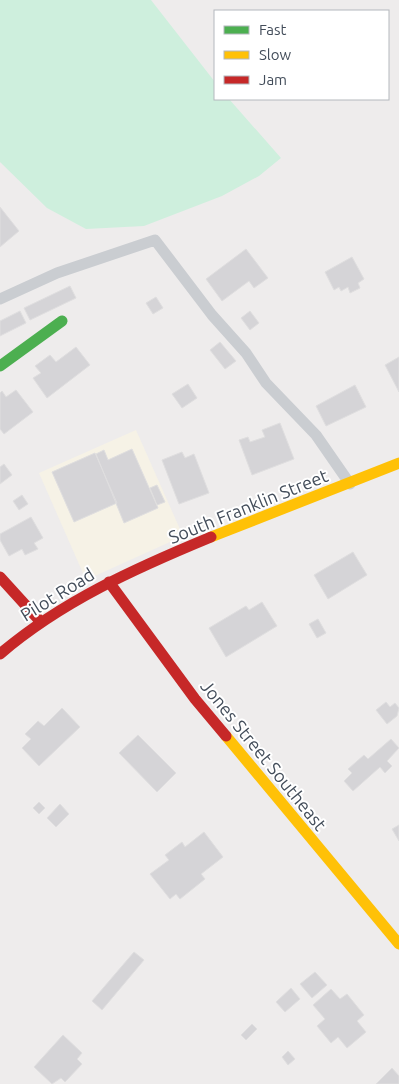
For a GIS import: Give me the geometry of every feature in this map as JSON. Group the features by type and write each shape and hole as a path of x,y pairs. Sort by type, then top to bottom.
{"street":[{"path":"0,366 62,321"},
{"name":"South Franklin Street","path":"109,582 196,544 399,463"},
{"path":"0,576 40,621"},
{"name":"Pilot Road","path":"0,654 40,621 109,582"},
{"name":"Jones Street Southeast","path":"109,582 195,699 399,944"}],"lane":[{"path":"0,299 57,273 155,240 212,314 246,353 266,383 316,436 350,484"}],"shaded area":[{"path":"136,430 183,536 86,580 39,473"}],"green space":[{"path":"0,0 151,0 214,81 214,100 230,100 281,158 259,176 222,196 144,226 86,229 47,208 0,162"}],"building":[{"path":"0,207 19,231 0,247"},
{"path":"246,249 268,278 254,288 249,281 222,301 206,279"},
{"path":"352,257 364,279 358,283 360,288 350,293 348,287 341,291 339,287 334,290 325,272"},
{"path":"70,286 76,298 30,320 24,308"},
{"path":"156,297 163,308 153,314 146,303"},
{"path":"20,311 26,323 0,336 0,321"},
{"path":"250,311 259,323 250,330 241,318"},
{"path":"220,342 236,361 225,369 210,350"},
{"path":"76,347 90,365 47,398 33,378 41,373 35,366 50,355 56,362"},
{"path":"399,357 399,392 385,365"},
{"path":"188,384 197,398 182,408 172,394"},
{"path":"355,385 366,407 326,426 316,406"},
{"path":"16,390 33,412 4,434 0,429 0,393 2,391 6,397"},
{"path":"280,423 294,459 252,475 239,440 248,437 250,442 265,437 262,430"},
{"path":"132,449 158,508 124,523 96,454 104,450 108,460"},
{"path":"182,452 185,458 194,454 209,493 179,504 162,460"},
{"path":"95,453 117,503 74,522 52,472"},
{"path":"4,464 12,475 0,484 0,467"},
{"path":"157,485 165,502 157,505 150,488"},
{"path":"22,495 28,504 19,510 13,501"},
{"path":"31,517 43,538 34,543 38,549 25,555 22,549 9,556 0,540 0,534"},
{"path":"353,552 367,575 328,599 314,575"},
{"path":"262,602 277,626 226,657 209,628 246,606 249,610"},
{"path":"318,619 326,633 317,638 309,624"},
{"path":"386,702 390,707 395,703 399,708 397,716 387,724 376,710"},
{"path":"62,708 80,727 39,766 22,748 31,739 25,734 38,721 44,726"},
{"path":"138,735 176,773 157,792 119,753"},
{"path":"391,739 399,748 387,761 392,766 385,773 380,767 353,791 344,781 352,773 348,769 364,755 368,759"},
{"path":"39,802 45,808 39,814 33,808"},
{"path":"60,804 69,814 56,827 47,818"},
{"path":"399,825 399,841 392,829"},
{"path":"204,832 223,857 201,874 205,879 180,899 176,894 170,899 150,874 169,860 165,855 182,842 185,847"},
{"path":"134,952 144,960 102,1010 92,1001"},
{"path":"315,972 327,985 312,998 300,984"},
{"path":"291,988 300,999 285,1012 276,1002"},
{"path":"331,989 340,999 347,994 364,1015 357,1021 366,1032 347,1048 338,1037 331,1043 317,1026 325,1019 313,1005"},
{"path":"252,1024 257,1029 246,1040 241,1035"},
{"path":"63,1035 82,1053 77,1059 82,1064 65,1082 61,1078 52,1084 34,1067"},
{"path":"288,1051 295,1059 288,1065 282,1057"},
{"path":"392,1068 399,1076 399,1084 376,1084"}],"traffic: fast":[{"path":"0,366 62,321"}],"traffic: slow":[{"path":"211,537 399,463"},
{"path":"226,736 399,944"}],"traffic: jam":[{"path":"0,654 49,618 101,587 211,537"},
{"path":"0,577 40,621"},
{"path":"109,582 195,699 226,736"}]}
